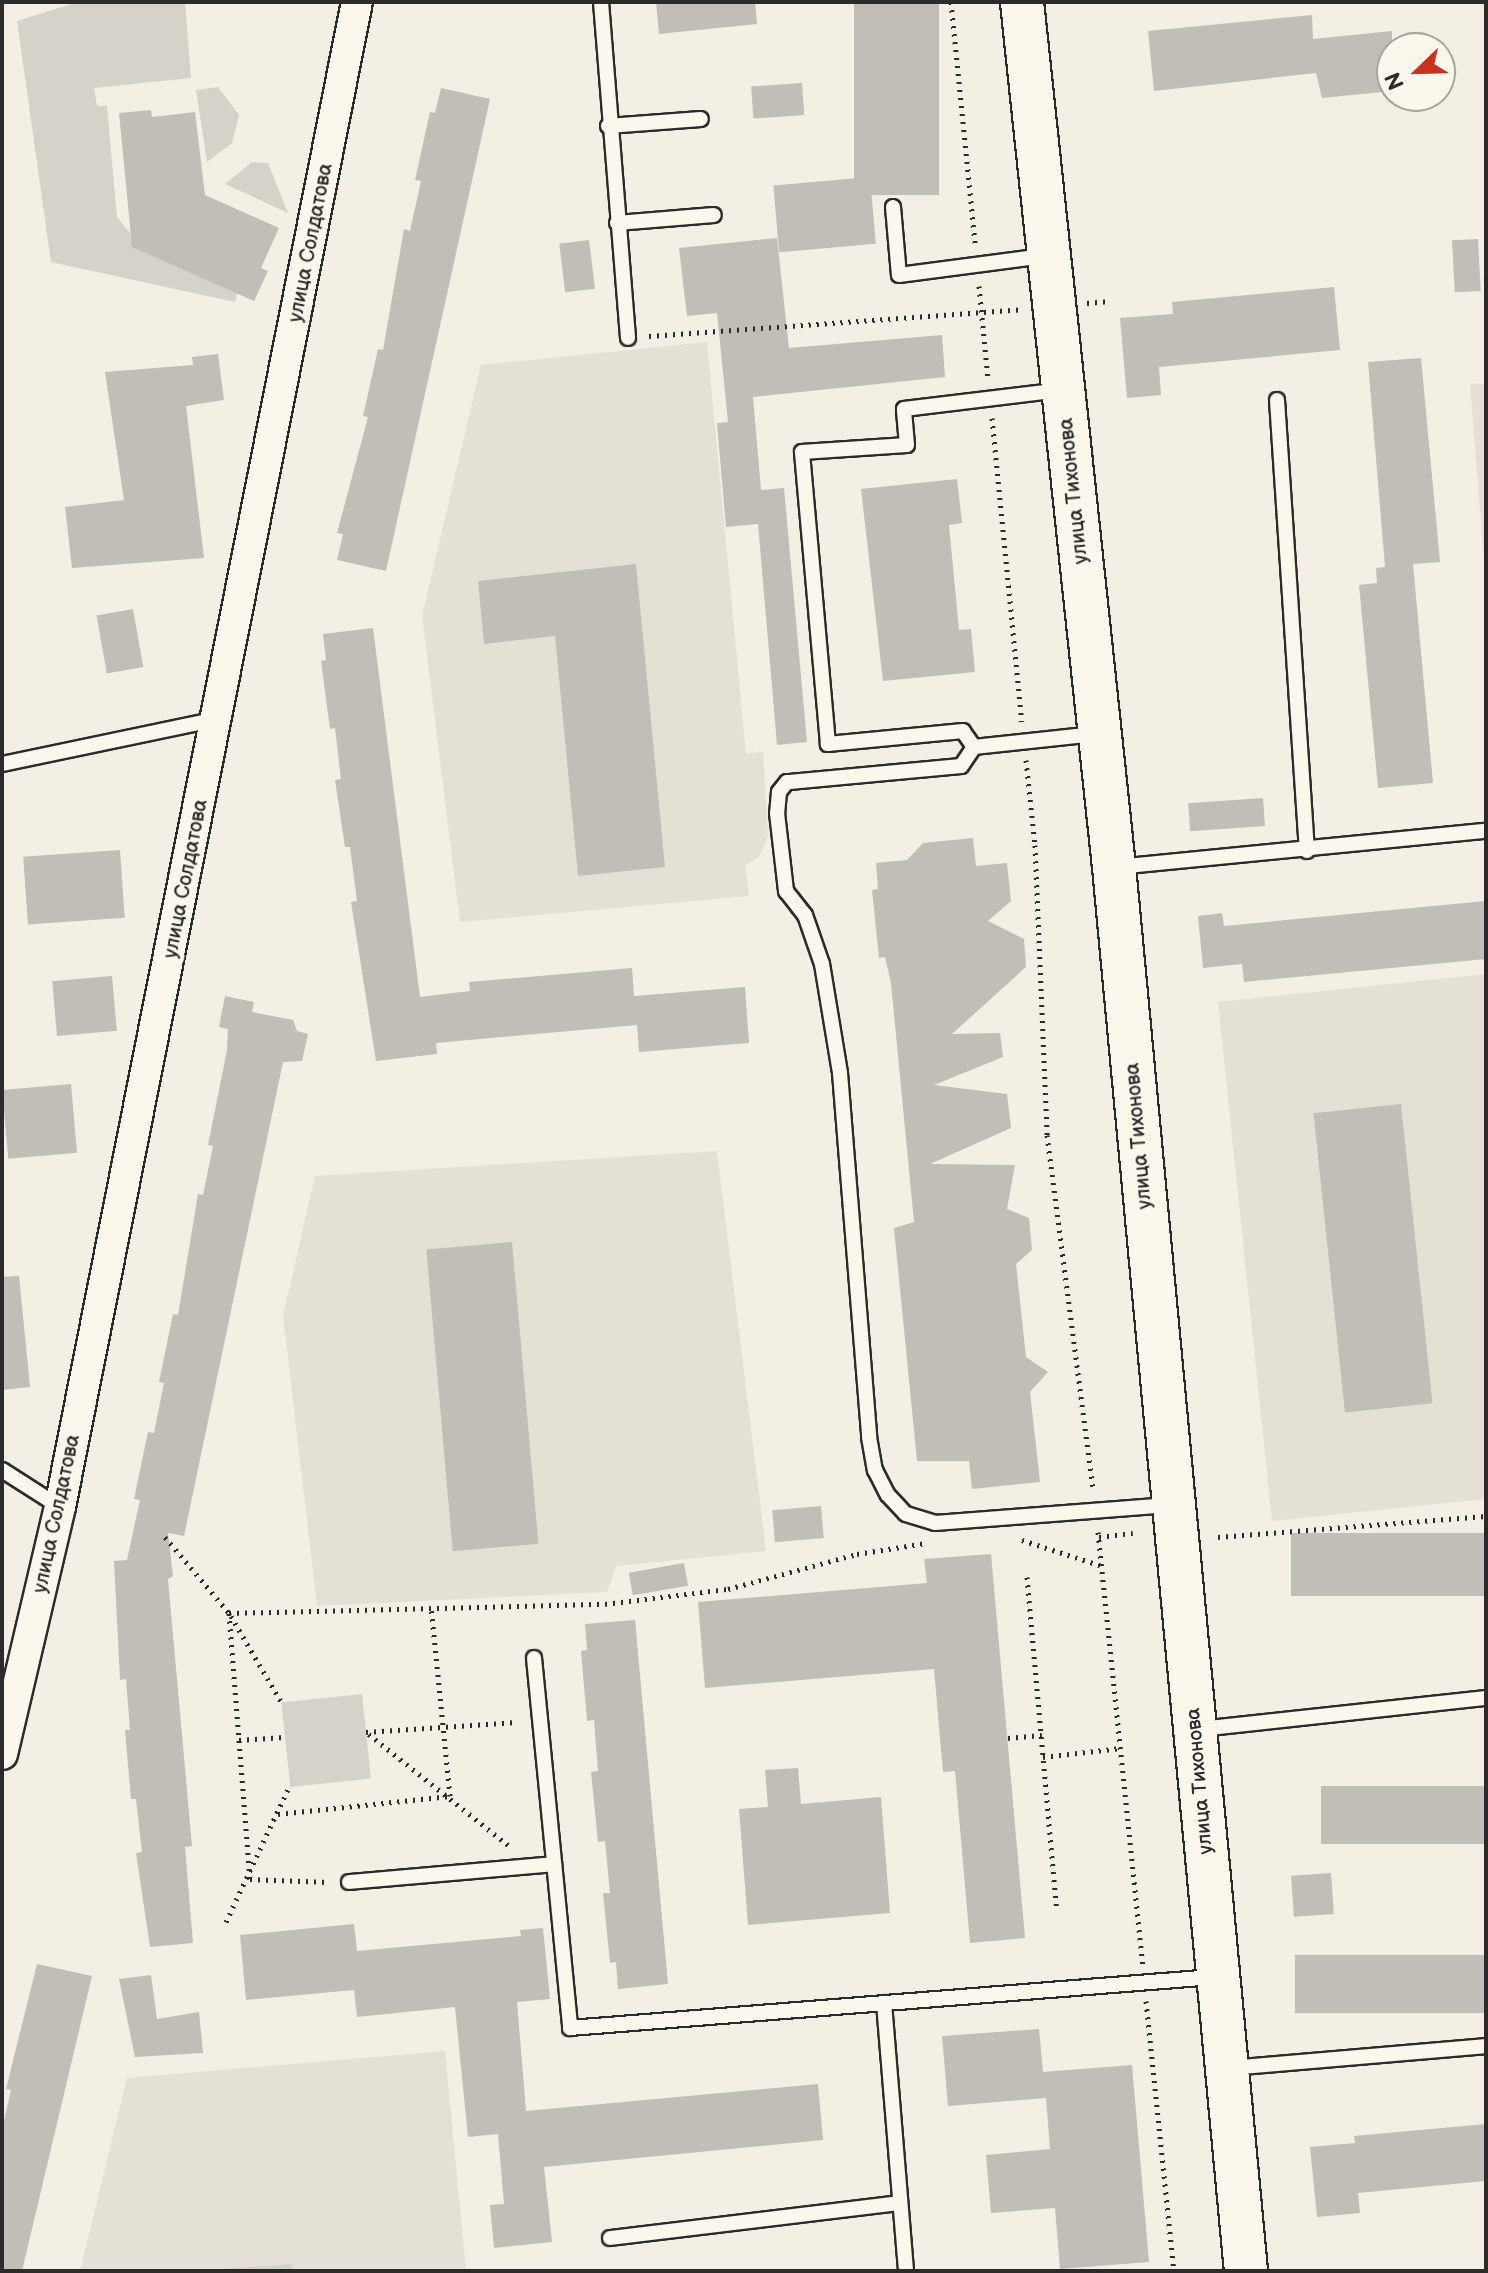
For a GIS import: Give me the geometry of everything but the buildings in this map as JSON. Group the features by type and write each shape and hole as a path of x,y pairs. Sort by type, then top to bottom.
{"main road":[{"name":"улица Тихонова","path":"1022,2 1114,867 1246,2271"}],"street":[{"name":"улица Солдатова","path":"2,1754 60,1507 219,719 357,2"}],"lane":[{"path":"601,2 608,126 628,338"},
{"path":"608,126 701,119"},
{"path":"893,207 899,275 1049,256"},
{"path":"617,223 714,215"},
{"path":"974,747 963,731 828,744 802,452 907,445 904,409 1063,390"},
{"path":"1277,400 1307,851"},
{"path":"2,764 219,719"},
{"path":"974,747 1100,734"},
{"path":"974,747 961,766 819,776 787,782 779,792 786,891 805,915 822,964 840,1073 869,1437 875,1470 888,1495 906,1514 935,1523 1174,1505"},
{"path":"1114,867 1307,851 1486,831"},
{"path":"2,1470 60,1507"},
{"path":"534,1658 570,2028 1218,1977"},
{"path":"1195,1729 1486,1698"},
{"path":"349,1882 554,1864"},
{"path":"884,2003 906,2271"},
{"path":"1227,2069 1486,2046"},
{"path":"610,2238 900,2203"}],"path":[{"path":"951,2 1035,845 1047,1135 1102,1566 1174,2271"},
{"path":"628,338 1110,301"},
{"path":"1218,1537 1486,1516"},
{"path":"165,1537 229,1613 281,1702"},
{"path":"1013,1537 1102,1566"},
{"path":"229,1613 605,1604 728,1589 857,1554 936,1542"},
{"path":"1027,1577 1057,1910"},
{"path":"431,1607 450,1796"},
{"path":"229,1613 250,1879"},
{"path":"533,1866 450,1796 366,1732 540,1722"},
{"path":"1008,1738 1042,1735"},
{"path":"239,1740 284,1737"},
{"path":"1043,1757 1121,1748"},
{"path":"226,1922 250,1879 289,1787"},
{"path":"278,1814 450,1796"},
{"path":"250,1879 349,1882"}],"shaded area":[{"path":"78,2 185,2 191,78 94,88 97,106 107,106 117,217 142,248 238,290 235,302 51,262 17,21"},
{"path":"218,87 239,115 232,143 207,162 196,90"},
{"path":"252,162 268,163 288,213 225,184"},
{"path":"707,342 746,754 763,751 768,836 759,857 745,866 749,896 460,922 422,616 481,365"},
{"path":"1486,383 1486,586 1470,384"},
{"path":"1486,974 1486,1499 1272,1521 1218,1002"},
{"path":"717,1151 766,1551 616,1566 607,1592 317,1606 283,1316 315,1176"},
{"path":"362,1694 371,1779 290,1787 281,1702"},
{"path":"445,2051 466,2271 80,2271 127,2078"},
{"path":"292,2264 293,2271 194,2271"}]}
